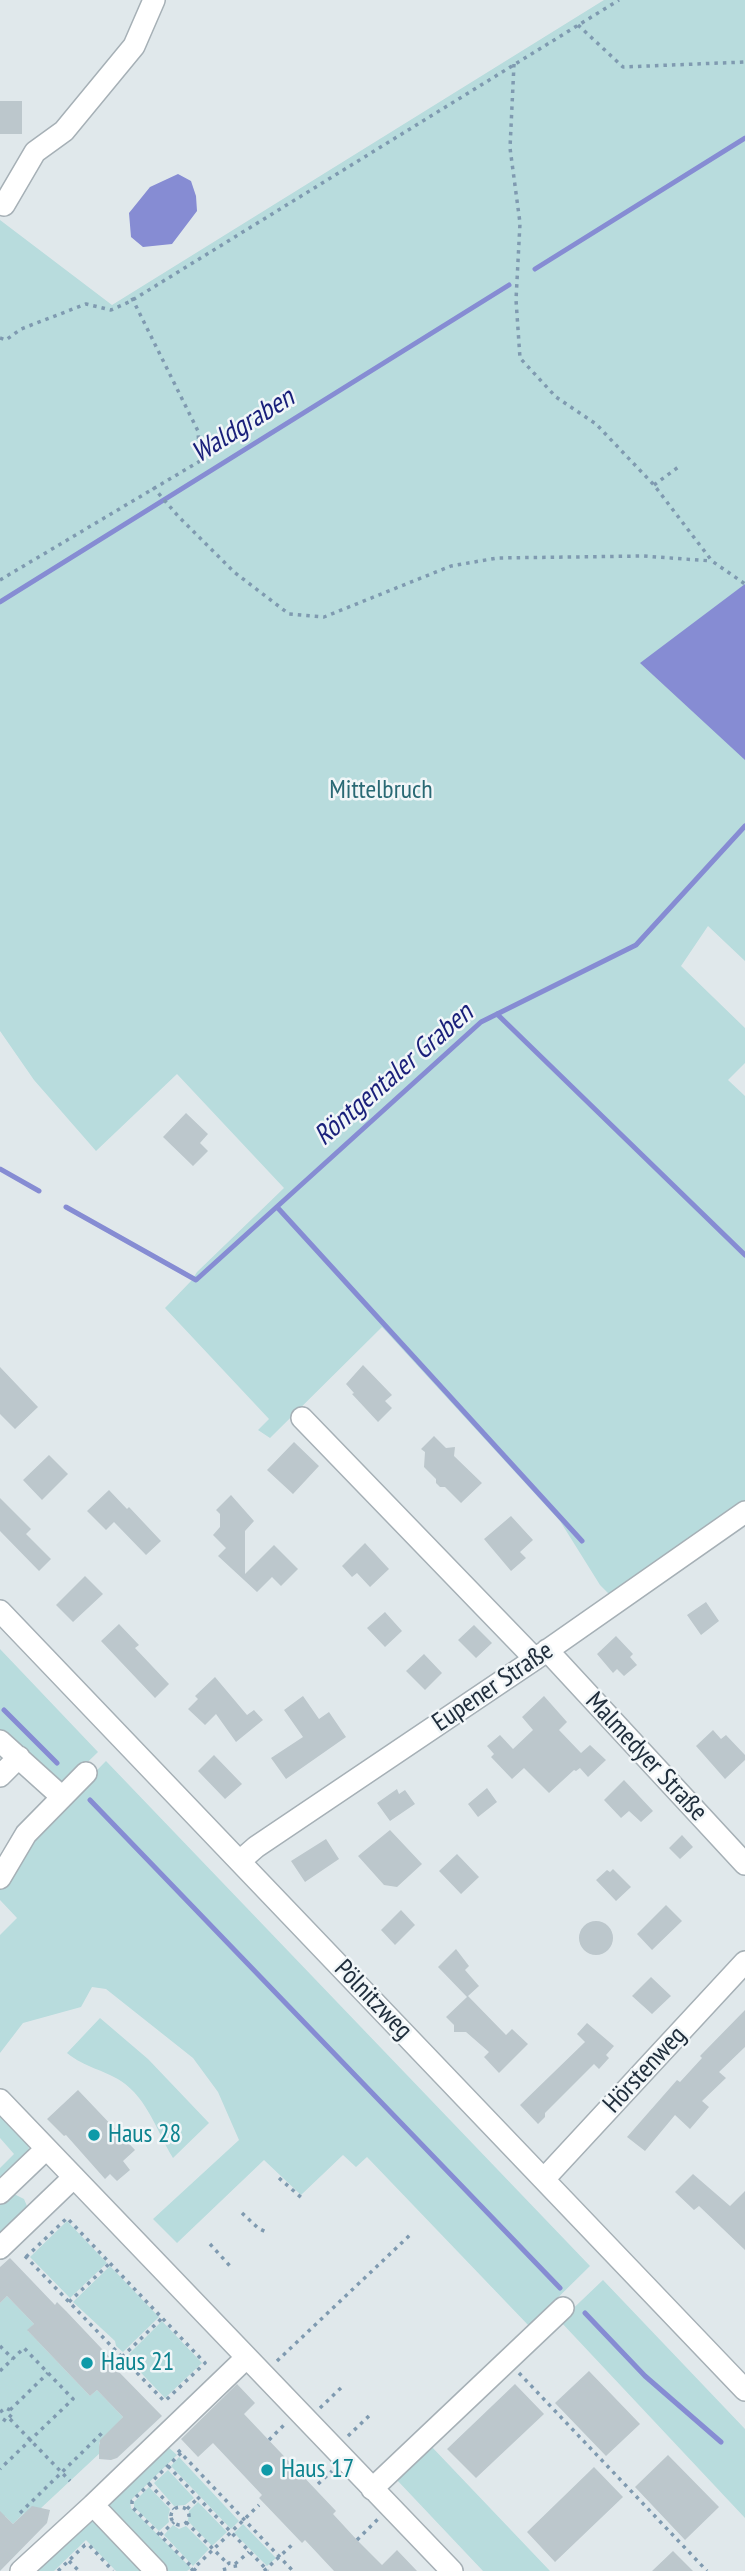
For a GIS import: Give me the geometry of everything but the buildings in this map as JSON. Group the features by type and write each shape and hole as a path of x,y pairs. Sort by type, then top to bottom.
{"street":[{"path":"4,205 35,152 64,131 134,46 155,0"},
{"name":"Malmedyer Straße","path":"302,1418 541,1655 745,1864"},
{"name":"Eupener Straße","path":"240,1861 256,1847 541,1655 745,1513"},
{"name":"Pölnitzweg","path":"0,1611 745,2390"},
{"path":"0,1741 62,1797"},
{"path":"0,1776 19,1757"},
{"path":"0,1878 26,1834 86,1773"},
{"name":"Hörstenweg","path":"544,2179 745,1962"},
{"path":"0,2100 372,2489 444,2568"},
{"path":"0,2193 46,2148"},
{"path":"5,2244 74,2177"},
{"path":"372,2489 563,2308"},
{"path":"21,2571 246,2358"},
{"path":"93,2505 156,2571"}],"path":[{"path":"0,338 6,340 21,329 86,304 111,310 131,300 619,0"},
{"path":"578,25 623,67 745,62"},
{"path":"514,64 510,148 520,223 516,300 520,358 556,397 596,424 654,485 712,561 745,584"},
{"path":"0,580 200,461 198,431 130,294"},
{"path":"654,485 681,465"},
{"path":"153,487 234,572 289,614 324,617 451,566 497,558 644,556 712,561"},
{"path":"279,2178 304,2200"},
{"path":"242,2213 258,2228 268,2233"},
{"path":"26,2257 67,2218 205,2362 164,2402"},
{"path":"262,2374 410,2235"},
{"path":"5,2244 26,2257 181,2420"},
{"path":"210,2244 230,2266"},
{"path":"69,2302 110,2263"},
{"path":"122,2357 162,2318"},
{"path":"0,2346 13,2359"},
{"path":"0,2371 24,2348 73,2399 0,2469"},
{"path":"507,2361 707,2571"},
{"path":"48,2373 10,2410 10,2419 70,2481"},
{"path":"306,2421 344,2385"},
{"path":"10,2410 6,2408 0,2414 6,2421 10,2419"},
{"path":"334,2450 371,2414"},
{"path":"20,2513 102,2433"},
{"path":"165,2436 293,2571"},
{"path":"181,2453 132,2501 132,2508 193,2570 259,2505"},
{"path":"168,2466 266,2570 294,2543"},
{"path":"149,2484 174,2509"},
{"path":"187,2509 198,2498"},
{"path":"357,2540 390,2508"},
{"path":"174,2509 187,2509"},
{"path":"174,2509 171,2516 174,2522 181,2525 187,2522 189,2517 187,2509"},
{"path":"160,2535 174,2522"},
{"path":"187,2522 227,2563 235,2564"},
{"path":"58,2571 85,2546 89,2546 113,2571"},
{"path":"235,2564 249,2551"},
{"path":"69,2561 79,2571"},
{"path":"225,2571 227,2563"},
{"path":"235,2564 236,2571"}],"green space":[{"name":"Mittelbruch","path":"604,0 745,0 745,961 708,926 681,966 745,1028 745,1063 728,1080 745,1096 745,1507 614,1599 600,1585 560,1521 382,1327 270,1438 258,1430 269,1419 165,1308 197,1272 284,1188 177,1074 96,1151 34,1080 0,1031 0,220 112,305"},
{"path":"0,1649 98,1752 61,1788 0,1732"},
{"path":"106,1761 590,2266 529,2326 367,2157 356,2167 343,2155 301,2195 264,2160 177,2243 153,2219 239,2140 218,2092 193,2058 106,1989 92,1987 81,2007 23,2023 0,2053 0,1935 17,1918 0,1900 0,1885 33,1835"},
{"path":"100,2018 148,2059 209,2123 173,2158 145,2106 130,2088 67,2053"},
{"path":"0,2112 28,2141 29,2150 0,2182 0,2168 14,2154 0,2138"},
{"path":"14,2194 24,2199 29,2211 0,2243 0,2200"},
{"path":"67,2221 107,2263 70,2298 30,2257"},
{"path":"110,2266 159,2317 123,2352 116,2346 115,2341 73,2302"},
{"path":"603,2280 745,2429 745,2518 560,2321"},
{"path":"7,2296 34,2324 28,2331 90,2396 97,2390 123,2417 99,2443 101,2452 40,2509 31,2507 27,2514 24,2513 13,2524 5,2516 0,2521 0,2303"},
{"path":"162,2321 202,2363 165,2398 126,2357"},
{"path":"166,2445 177,2455 130,2501 131,2508 191,2568 187,2571 165,2571 101,2505"},
{"path":"431,2446 550,2571 483,2571 396,2479"},
{"path":"179,2457 239,2521 231,2529 171,2466"},
{"path":"168,2470 194,2498 185,2505 174,2506 154,2483"},
{"path":"149,2487 170,2509 169,2522 159,2531 134,2507 134,2502"},
{"path":"198,2502 227,2532 212,2546 188,2521 189,2511"},
{"path":"92,2514 146,2571 116,2571 86,2540 54,2571 32,2571"},
{"path":"243,2524 276,2558 267,2566 234,2533"},
{"path":"173,2525 179,2529 186,2526 209,2549 193,2566 164,2535"}],"water":[{"path":"178,174 191,181 197,211 172,244 143,247 131,237 129,213 150,187"},
{"path":"745,584 745,760 640,663"}],"waterway":[{"name":"Waldgraben","path":"535,269 745,138"},
{"name":"Waldgraben","path":"0,602 509,285"},
{"name":"Röntgentaler Graben","path":"66,1207 196,1280 481,1022 636,945 745,826"},
{"path":"497,1014 745,1255"},
{"name":"Röntgentaler Graben","path":"0,1169 39,1191"},
{"path":"277,1207 582,1541"},
{"path":"4,1710 57,1763"},
{"path":"90,1800 560,2288"},
{"path":"585,2313 645,2376 721,2442"}],"place":[{"name":"Haus 28","path":"94,2135"},
{"name":"Haus 21","path":"87,2363"},
{"name":"Haus 17","path":"267,2470"}]}
